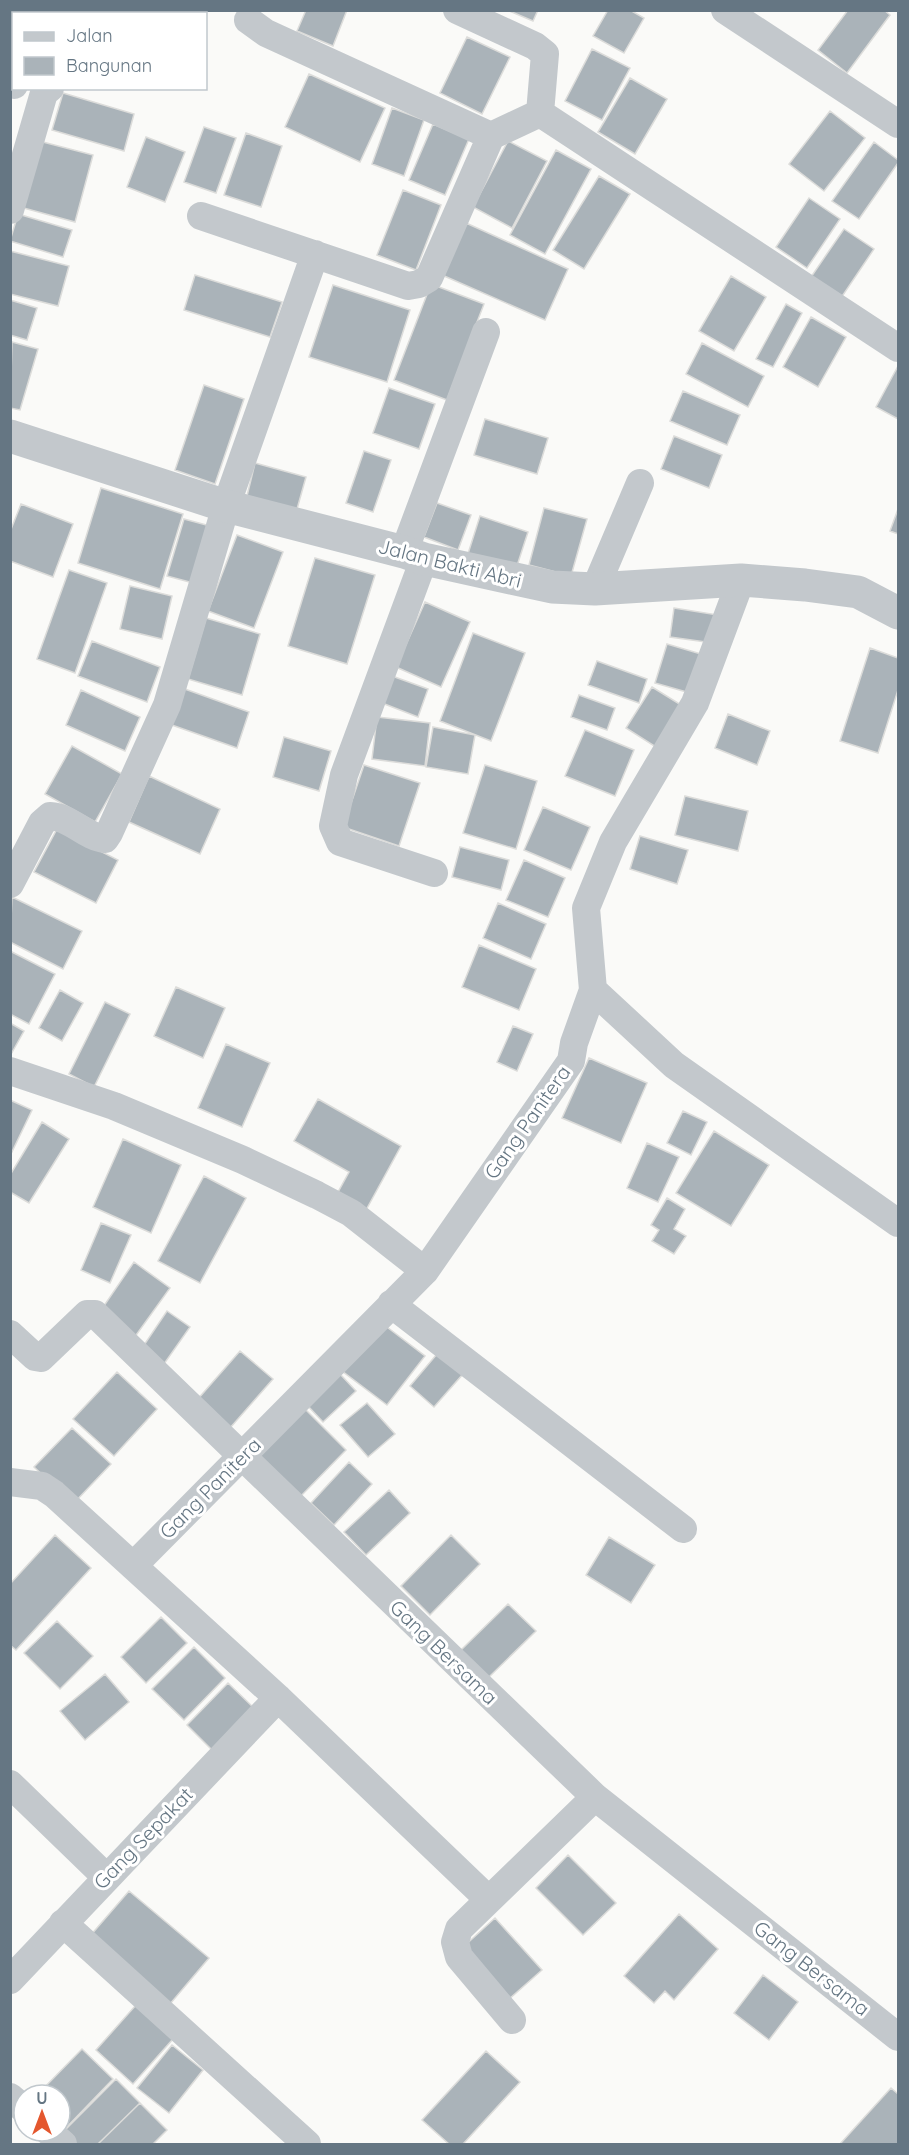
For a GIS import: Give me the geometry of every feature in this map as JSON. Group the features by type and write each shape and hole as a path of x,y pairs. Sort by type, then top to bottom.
{"street":[{"path":"458,10 535,46 544,54 540,113"},
{"path":"726,11 898,124"},
{"path":"248,20 266,33 491,136"},
{"path":"10,210 40,90"},
{"path":"201,216 408,286 419,284 429,278 491,136 540,113"},
{"path":"540,113 898,348"},
{"path":"10,884 42,823 50,816 62,817 97,838 105,839 109,834 167,705 226,506 315,254"},
{"path":"434,873 340,842 333,826 344,775 486,332"},
{"name":"Jalan Bakti Abri","path":"10,436 226,506 414,556 552,587 595,589 741,580 858,592 898,613"},
{"path":"595,589 640,483"},
{"name":"Gang Panitera","path":"133,1566 425,1271 571,1061 574,1043 593,990 586,908 613,842 695,703 741,580"},
{"path":"593,990 674,1065 898,1223"},
{"path":"10,1071 114,1106 243,1160 307,1190 351,1213 425,1271"},
{"path":"391,1304 683,1529"},
{"name":"Gang Bersama","path":"10,1334 35,1357 40,1358 87,1314 95,1314 595,1797 898,2037"},
{"path":"10,1482 42,1486 54,1494 278,1698 488,1899"},
{"name":"Gang Sepakat","path":"10,1980 278,1698"},
{"path":"10,1784 106,1877"},
{"path":"512,2020 459,1957 455,1942 459,1929 595,1797"},
{"path":"63,1923 307,2145"}],"building":[{"path":"306,10 347,10 333,46 297,31"},
{"path":"507,10 538,10 533,21"},
{"path":"608,10 630,10 644,18 624,53 593,36"},
{"path":"848,10 884,10 890,15 847,73 818,50"},
{"path":"467,37 510,57 482,114 440,93"},
{"path":"592,49 630,68 602,120 565,101"},
{"path":"309,74 385,108 360,162 285,127"},
{"path":"630,78 667,99 635,154 598,132"},
{"path":"63,93 134,114 124,151 52,130"},
{"path":"392,108 424,120 404,176 372,164"},
{"path":"830,111 865,138 824,191 789,164"},
{"path":"433,124 469,139 445,195 409,180"},
{"path":"204,127 236,138 216,193 184,182"},
{"path":"246,133 282,146 261,207 224,195"},
{"path":"146,137 185,152 165,202 127,187"},
{"path":"39,141 93,155 75,222 20,207"},
{"path":"508,141 547,161 512,228 473,207"},
{"path":"874,142 898,160 898,163 859,219 832,201"},
{"path":"556,150 591,169 545,254 510,235"},
{"path":"599,176 630,194 584,269 553,250"},
{"path":"403,190 441,205 416,270 377,255"},
{"path":"809,198 840,219 807,268 776,247"},
{"path":"18,214 72,230 63,257 10,241"},
{"path":"466,223 568,269 545,320 442,275"},
{"path":"844,229 874,249 841,298 811,277"},
{"path":"10,251 69,266 58,306 10,294"},
{"path":"195,275 282,302 270,337 184,310"},
{"path":"731,276 766,297 734,351 699,331"},
{"path":"431,284 484,304 447,400 394,380"},
{"path":"333,285 410,310 387,382 309,357"},
{"path":"10,300 37,308 27,340 10,335"},
{"path":"786,304 802,313 773,367 756,359"},
{"path":"811,317 846,337 818,387 783,367"},
{"path":"12,342 38,349 20,410 10,408"},
{"path":"702,343 764,376 748,407 686,374"},
{"path":"898,366 898,419 876,407"},
{"path":"204,385 244,399 215,484 175,470"},
{"path":"389,388 435,404 419,449 373,433"},
{"path":"683,391 740,415 727,445 670,421"},
{"path":"485,419 548,438 537,474 474,455"},
{"path":"674,436 722,455 709,488 661,469"},
{"path":"364,451 391,460 373,512 346,503"},
{"path":"255,463 306,477 297,509 247,496"},
{"path":"101,488 183,514 160,589 78,563"},
{"path":"437,503 471,515 458,550 424,537"},
{"path":"21,504 73,524 53,577 10,561 10,532"},
{"path":"544,508 587,519 571,576 529,565"},
{"path":"898,509 898,534 890,531"},
{"path":"480,516 528,532 514,575 466,560"},
{"path":"184,519 214,527 197,584 167,576"},
{"path":"237,535 283,552 254,628 208,611"},
{"path":"315,558 375,575 347,664 288,646"},
{"path":"69,570 107,583 75,673 37,659"},
{"path":"130,586 172,596 162,639 120,629"},
{"path":"425,602 470,622 441,687 396,667"},
{"path":"674,608 718,615 713,643 670,637"},
{"path":"206,618 260,634 242,695 188,679"},
{"path":"473,633 525,653 491,741 440,721"},
{"path":"92,641 160,667 147,702 78,676"},
{"path":"667,644 701,654 690,693 655,683"},
{"path":"870,648 898,658 898,690 878,753 840,741"},
{"path":"597,661 647,679 639,703 588,685"},
{"path":"392,676 428,689 418,717 382,703"},
{"path":"652,687 686,708 659,749 626,728"},
{"path":"182,688 249,712 237,748 169,724"},
{"path":"81,690 140,717 125,751 66,725"},
{"path":"579,695 615,708 607,730 571,717"},
{"path":"728,714 770,731 757,765 715,748"},
{"path":"377,717 430,723 425,766 372,759"},
{"path":"433,727 475,735 468,774 426,767"},
{"path":"585,730 634,750 615,796 565,776"},
{"path":"284,737 331,751 319,791 273,777"},
{"path":"72,746 122,774 95,822 45,794"},
{"path":"364,765 420,783 399,846 343,827"},
{"path":"485,765 537,781 516,849 463,833"},
{"path":"149,776 220,809 200,854 129,822"},
{"path":"685,796 748,811 738,851 675,835"},
{"path":"543,807 590,827 571,870 524,850"},
{"path":"57,829 118,860 96,903 34,872"},
{"path":"640,836 688,850 677,884 630,869"},
{"path":"460,847 509,860 501,890 452,877"},
{"path":"524,860 565,878 548,917 506,900"},
{"path":"12,897 82,931 63,969 10,942"},
{"path":"498,903 546,924 531,959 483,938"},
{"path":"479,945 536,969 519,1010 462,987"},
{"path":"10,951 55,974 29,1024 10,1014"},
{"path":"176,987 225,1008 203,1058 154,1036"},
{"path":"60,990 83,1003 62,1041 39,1028"},
{"path":"105,1002 130,1014 94,1087 69,1074"},
{"path":"10,1023 24,1031 10,1056"},
{"path":"513,1026 533,1034 517,1071 497,1062"},
{"path":"226,1044 270,1063 242,1127 198,1108"},
{"path":"589,1058 647,1083 621,1143 562,1118"},
{"path":"318,1099 401,1146 366,1210 337,1194 349,1172 294,1141"},
{"path":"10,1100 32,1110 10,1156"},
{"path":"683,1111 707,1122 691,1155 667,1143"},
{"path":"42,1122 69,1139 29,1203 10,1192 10,1175"},
{"path":"714,1131 769,1165 731,1226 676,1193"},
{"path":"123,1139 181,1165 151,1233 93,1207"},
{"path":"647,1143 679,1157 658,1202 627,1188"},
{"path":"204,1176 246,1198 200,1283 158,1261"},
{"path":"667,1198 685,1209 674,1229 686,1236 674,1254 652,1241 659,1230 651,1225"},
{"path":"101,1223 131,1235 110,1283 81,1270"},
{"path":"134,1262 170,1288 134,1338 99,1313"},
{"path":"167,1311 190,1327 164,1364 142,1348"},
{"path":"379,1321 425,1356 387,1405 342,1371"},
{"path":"240,1351 273,1379 230,1428 197,1400"},
{"path":"437,1354 463,1374 434,1407 410,1386"},
{"path":"117,1372 157,1409 114,1456 73,1419"},
{"path":"340,1374 356,1391 323,1422 307,1405"},
{"path":"367,1403 395,1434 368,1457 340,1425"},
{"path":"301,1405 346,1450 299,1498 254,1453"},
{"path":"72,1428 111,1464 73,1504 34,1467"},
{"path":"349,1462 372,1484 334,1525 311,1503"},
{"path":"389,1490 410,1513 366,1555 344,1532"},
{"path":"55,1535 91,1568 16,1650 10,1645 10,1584"},
{"path":"451,1535 480,1564 430,1615 401,1586"},
{"path":"609,1537 655,1565 631,1603 586,1575"},
{"path":"508,1604 536,1631 488,1678 461,1650"},
{"path":"161,1617 187,1643 146,1683 121,1657"},
{"path":"57,1621 93,1656 60,1689 24,1653"},
{"path":"194,1647 225,1678 184,1720 152,1689"},
{"path":"105,1674 129,1702 85,1740 60,1711"},
{"path":"228,1683 256,1710 214,1752 187,1725"},
{"path":"568,1855 616,1903 583,1935 536,1888"},
{"path":"129,1891 209,1958 170,2004 90,1936"},
{"path":"679,1914 718,1949 674,2000 665,1991 654,2003 624,1976"},
{"path":"495,1918 542,1970 507,2001 461,1949"},
{"path":"763,1975 798,2002 769,2040 734,2013"},
{"path":"136,2005 173,2039 133,2084 96,2050"},
{"path":"172,2045 203,2070 169,2113 137,2088"},
{"path":"82,2049 113,2079 72,2122 72,2083 49,2083"},
{"path":"486,2051 520,2082 463,2144 449,2144 422,2120"},
{"path":"116,2079 140,2103 98,2144 75,2144 72,2141 72,2123"},
{"path":"891,2088 898,2094 898,2144 840,2144"},
{"path":"140,2103 167,2130 153,2144 98,2144"}]}
